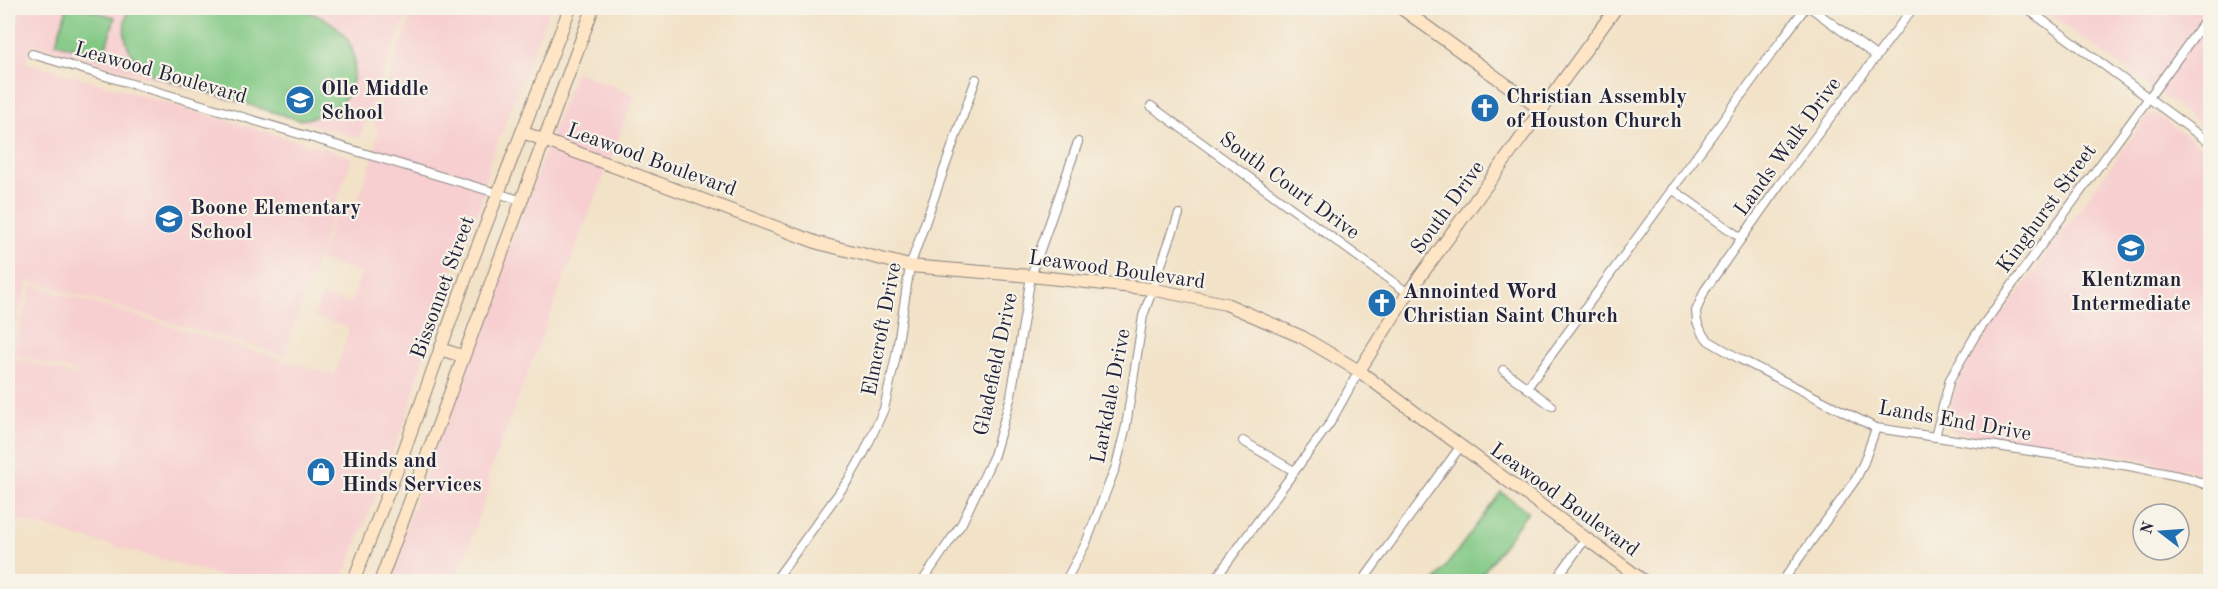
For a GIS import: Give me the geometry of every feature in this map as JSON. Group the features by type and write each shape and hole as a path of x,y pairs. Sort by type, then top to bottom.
{"street":[{"name":"Bissonnet Street","path":"353,582 570,8"},
{"name":"Bissonnet Street","path":"380,582 593,8"},
{"path":"1401,8 1540,109"},
{"name":"South Drive","path":"1214,582 1330,423 1359,371 1408,293 1540,109 1616,8"},
{"path":"1527,388 1805,8"},
{"path":"1810,8 1876,56"},
{"name":"Lands Walk Drive","path":"1696,311 1705,290 1741,238 1913,8"},
{"path":"2026,8 2211,142"},
{"name":"Kinghurst Street","path":"1935,437 1950,379 1975,336 2211,14"},
{"name":"Leawood Boulevard","path":"32,54 500,192 520,200"},
{"name":"Elmcroft Drive","path":"774,582 849,479 880,418 896,356 910,266 976,79"},
{"name":"South Court Drive","path":"1151,106 1408,293"},
{"name":"Leawood Boulevard","path":"522,132 818,243 910,266 1151,289 1226,304 1302,337 1359,371 1645,582"},
{"name":"Gladefield Drive","path":"922,582 962,523 994,455 1011,396 1031,276 1078,142"},
{"path":"1672,189 1741,238"},
{"name":"Larkdale Drive","path":"1065,582 1086,543 1116,466 1126,426 1143,316 1179,214"},
{"name":"Lands End Drive","path":"1696,311 1697,322 1709,341 1876,428 2163,472 2211,486"},
{"path":"440,349 462,356"},
{"path":"1503,370 1552,406"},
{"path":"1782,582 1856,479 1876,428"},
{"path":"1243,441 1294,471"},
{"path":"1362,582 1460,447"},
{"path":"1554,582 1586,538"}],"shaded area":[{"name":"Boone Elementary School","path":"22,8 409,8 359,138 31,44 26,62 352,157 284,356 29,281 8,352 8,56"},
{"path":"414,8 550,8 489,164 480,207 440,295 407,417 342,581 240,581 8,517 8,355 78,376 79,373 11,353 32,285 335,375 349,328 314,317 322,295 351,303 361,273 319,260 337,208 353,213 370,167 378,133 373,121"},
{"path":"2041,8 2210,8 2210,131"},
{"path":"575,71 635,95 487,479 491,483 456,581 385,582"},
{"name":"Klentzman Intermediate","path":"2148,115 2157,115 2210,153 2210,476 2130,457 1956,433 1947,422 1956,386 1968,362"}],"green space":[{"name":"Olle Middle School","path":"273,6 305,11 331,23 348,41 353,54 352,84 344,99 331,110 299,120 155,76 139,63 128,47 124,28 129,8"},
{"path":"67,8 81,8 115,17 103,57 56,43"},
{"path":"1501,492 1528,512 1477,581 1435,581"}],"place":[{"name":"Olle Middle School","path":"300,100"},
{"name":"Christian Assembly of Houston Church","path":"1485,108"},
{"name":"Boone Elementary School","path":"169,219"},
{"name":"Klentzman Intermediate","path":"2131,248"},
{"name":"Annointed Word Christian Saint Church","path":"1382,303"},
{"name":"Hinds and Hinds Services","path":"321,472"}]}
